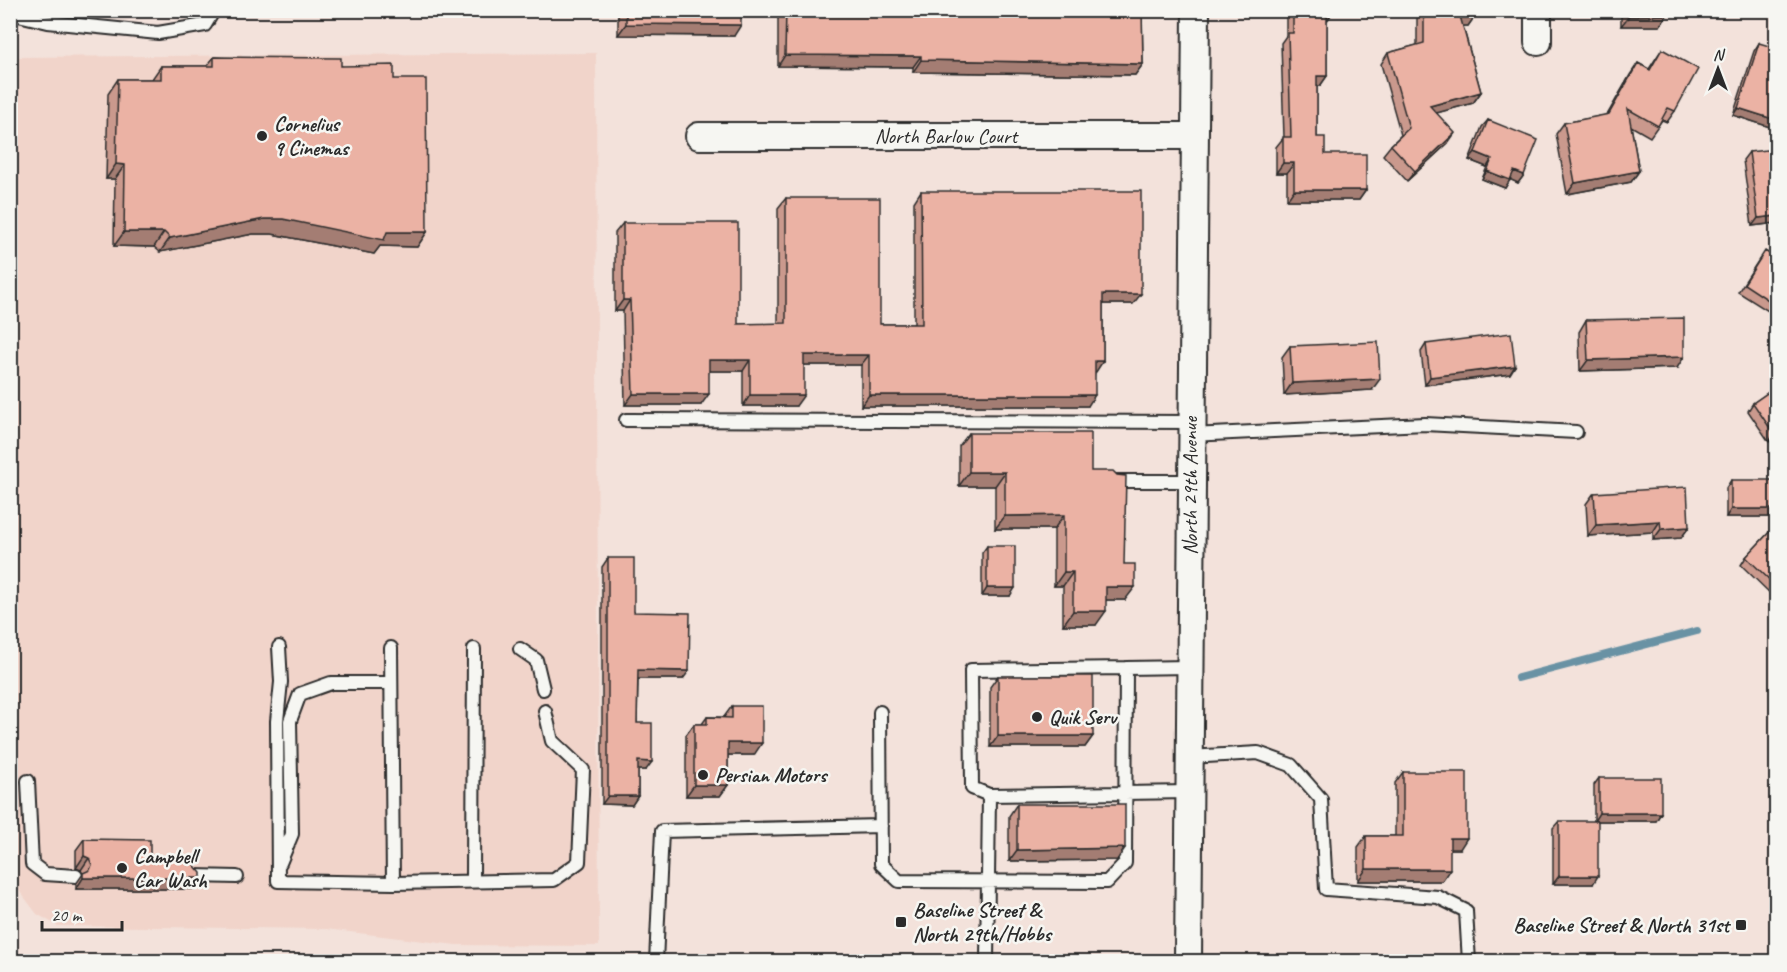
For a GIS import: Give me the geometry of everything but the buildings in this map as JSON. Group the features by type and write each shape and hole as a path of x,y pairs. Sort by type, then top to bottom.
{"street":[{"name":"North 29th Avenue","path":"1188,962 1190,428 1196,10"},
{"path":"1538,10 1538,42"},
{"name":"North Barlow Court","path":"699,136 1194,136"}],"lane":[{"path":"10,13 48,22 158,33 205,25 213,10"},
{"path":"626,420 1190,428 1425,424 1576,432"},
{"path":"1111,481 1190,481"},
{"path":"279,647 281,682 277,721 278,881 393,883 554,880 579,862 583,770 552,741 545,711"},
{"path":"392,648 393,883"},
{"path":"473,880 474,649"},
{"path":"520,649 536,660 543,689"},
{"path":"1189,667 971,670 972,788 989,795 1189,792"},
{"path":"880,712 881,864 900,881 1107,882 1125,863 1126,668"},
{"path":"278,868 292,834 290,722 300,694 331,683 391,683"},
{"path":"1189,757 1258,753 1291,765 1321,799 1326,889 1438,897 1466,911 1469,962"},
{"path":"28,781 32,864 45,874 75,876"},
{"path":"987,962 989,795"},
{"path":"656,962 662,831 881,826"},
{"path":"194,876 237,877"}],"shaded area":[{"path":"596,53 599,946 456,945 326,929 58,926 37,914 18,889 10,866 10,57"}],"waterway":[{"path":"1518,678 1697,631"}],"place":[{"name":"Cornelius 9 Cinemas","path":"262,136"},
{"name":"Quik Serv","path":"1037,717"},
{"name":"Persian Motors","path":"703,775"},
{"name":"Campbell Car Wash","path":"122,868"},
{"name":"Baseline Street & North 29th/Hobbs","path":"901,922"},
{"name":"Baseline Street & North 31st","path":"1741,925"}]}
